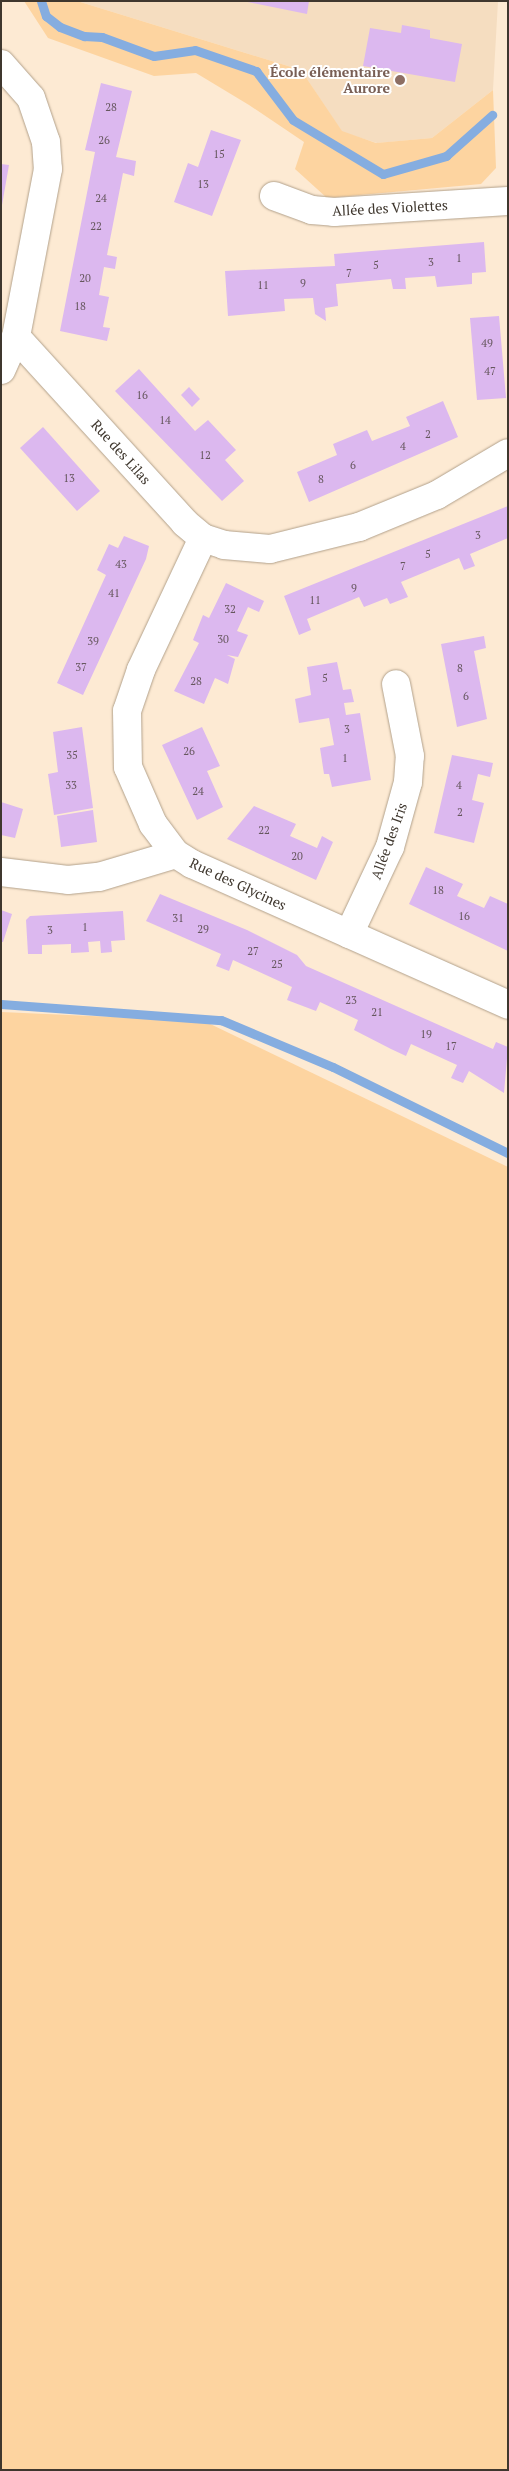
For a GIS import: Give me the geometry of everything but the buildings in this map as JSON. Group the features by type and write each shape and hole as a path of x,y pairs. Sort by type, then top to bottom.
{"street":[{"path":"1,64 31,98 46,142 48,168 16,337 1,370"},
{"name":"Allée des Violettes","path":"274,196 312,210 334,212 508,201"},
{"name":"Rue des Lilas","path":"16,337 203,538"},
{"path":"203,538 238,548 270,549 325,536 400,511 508,453"},
{"name":"Rue des Glycines","path":"203,538 136,683 125,725 125,754 138,795 176,854 508,1005"},
{"name":"Allée des Iris","path":"349,934 390,847 408,782 410,756 396,684"},
{"path":"1,872 68,880 99,877 176,854"}],"shaded area":[{"path":"24,1 77,1 301,70 342,131 376,143 432,138 493,90 496,168 481,184 327,198 295,169 304,142 249,105 196,73 154,76 48,38"},
{"name":"École élémentaire Aurore","path":"77,1 498,1 493,90 432,138 377,143 342,132 301,70"},
{"path":"1,1012 204,1021 508,1167 508,2470 1,2470"}],"waterway":[{"path":"41,1 46,16 60,27 84,36 102,37 154,56 195,50 256,71 293,120 383,174 446,156 492,115"},
{"path":"1,1004 221,1020 333,1067 508,1153"}],"place":[{"name":"École élémentaire Aurore","path":"400,80"}]}
